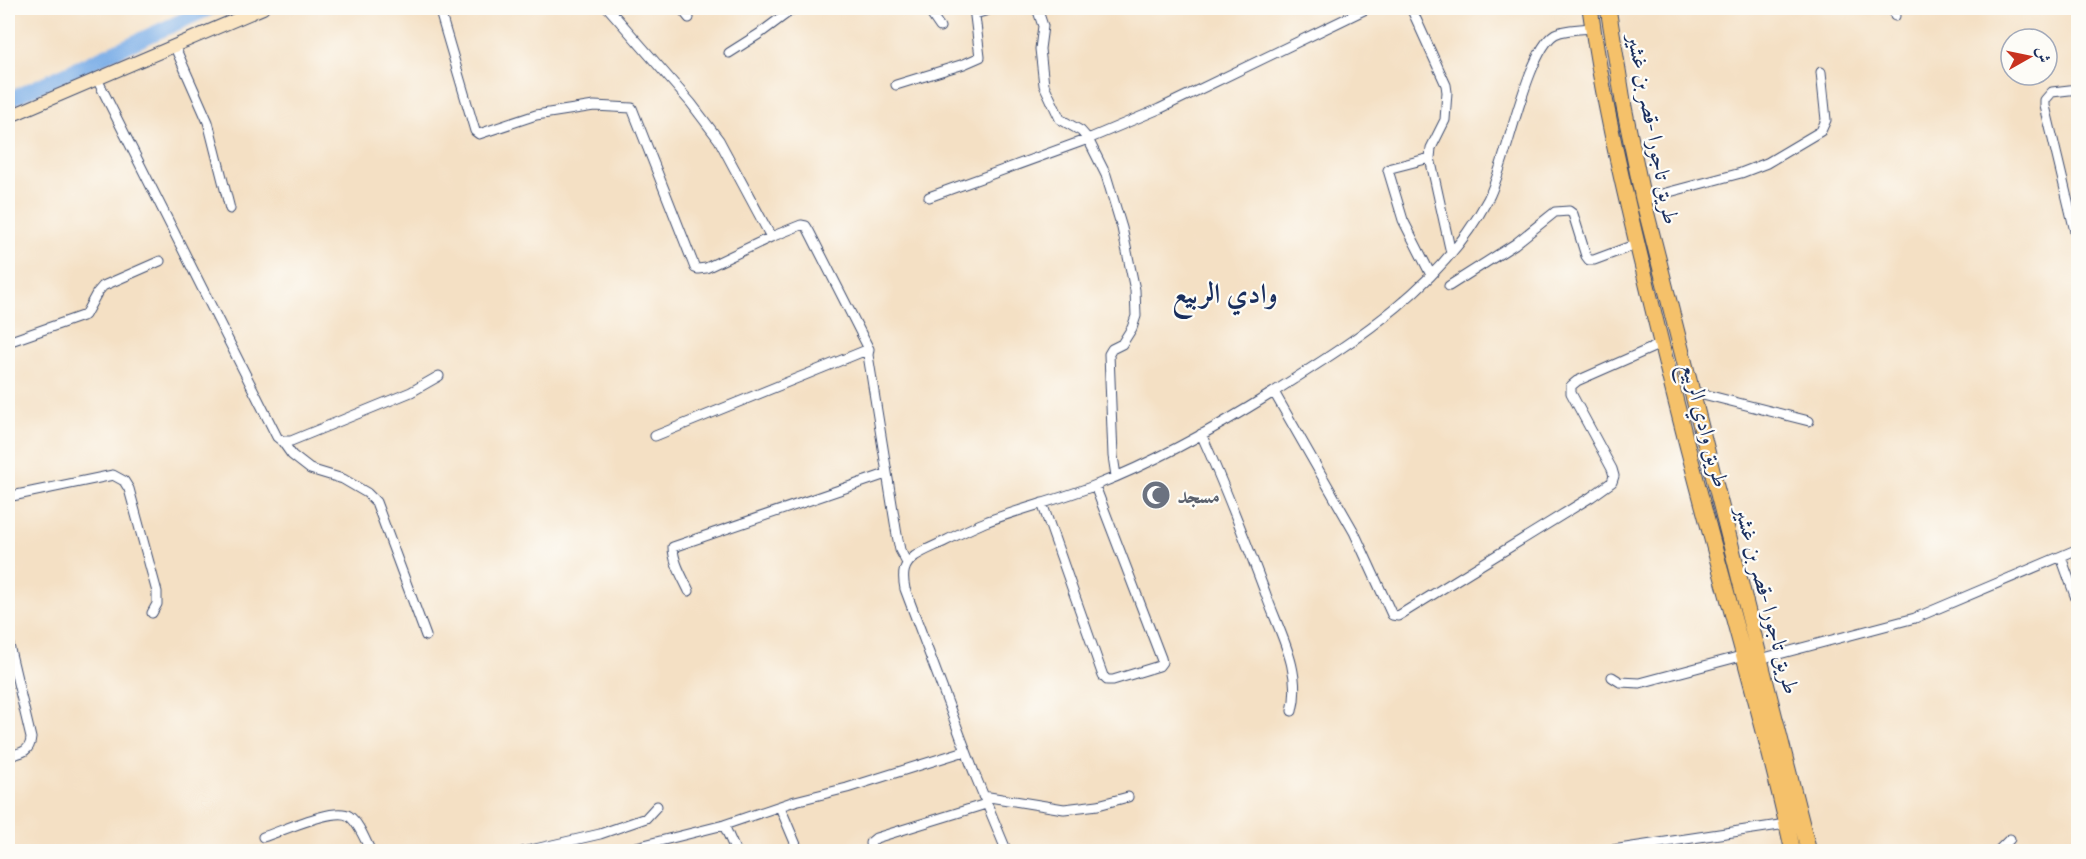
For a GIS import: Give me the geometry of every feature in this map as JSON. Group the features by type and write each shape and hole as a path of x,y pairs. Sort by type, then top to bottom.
{"highway":[{"name":"طريق وادي الربيع","path":"1590,8 1605,108 1637,244 1716,553 1752,657 1792,852"},
{"name":"طريق تاجورا -قصر بن غشير","path":"1608,8 1624,107 1643,199 1691,391 1752,657 1809,852"}],"main road":[{"path":"8,117 263,8"}],"street":[{"path":"439,8 475,131 479,134 536,115 594,106 611,105 632,108 695,268 702,270 771,237 801,225 806,226 869,349 868,355 898,542 907,563"},
{"path":"608,8 691,103 719,140 771,237"},
{"path":"681,8 689,18"},
{"path":"729,53 794,8"},
{"path":"927,8 940,27"},
{"path":"896,85 981,57 974,11 995,8"},
{"path":"1037,8 1043,26 1040,49 1044,85 1048,97 1060,119 1081,131 1088,140 1114,197 1135,290 1136,316 1132,328 1122,344 1112,349 1109,354 1116,477"},
{"path":"929,197 1088,140 1159,109 1368,8"},
{"path":"1411,8 1446,85 1445,120 1431,148 1430,158 1451,253"},
{"path":"1007,852 965,751 904,589 903,577 907,563 916,555 973,527 1095,486 1163,456 1274,392 1375,326 1398,308 1451,253 1489,198 1501,168 1534,64 1544,44 1561,32 1593,28"},
{"path":"174,45 208,122 230,209"},
{"path":"1643,199 1741,173 1767,163 1821,131 1826,120 1821,72"},
{"path":"97,79 272,430 292,456 310,470 344,479 367,493 376,502 426,636"},
{"path":"2079,89 2052,92 2045,100 2045,106 2079,244"},
{"path":"1430,158 1388,170 1403,220 1431,275"},
{"path":"1449,286 1515,244 1555,212 1569,211 1573,214 1589,260 1637,244"},
{"path":"8,342 85,315 103,286 160,261"},
{"path":"1274,392 1354,532 1392,615 1398,616 1612,482 1614,476 1571,393 1571,386 1577,381 1661,344"},
{"path":"655,436 869,349"},
{"path":"282,441 291,441 411,392 439,376"},
{"path":"1691,391 1809,421"},
{"path":"1201,434 1230,499 1275,620 1286,643 1295,685 1292,711"},
{"path":"689,591 673,547 886,474"},
{"path":"8,495 110,475 124,481 129,489 157,592 157,604 152,613"},
{"path":"1042,503 1103,676 1107,680 1113,680 1159,666 1162,662 1161,658 1095,486"},
{"path":"1612,677 1620,682 1640,683 1915,618 2079,549"},
{"path":"2061,557 2079,604"},
{"path":"8,641 31,738 25,751 8,756"},
{"path":"616,852 724,825 965,751"},
{"path":"870,852 870,843 876,838 985,800 1064,809 1098,805 1128,797"},
{"path":"522,852 600,834 646,818 657,806"},
{"path":"780,807 799,852"},
{"path":"263,837 327,815 342,813 355,822 371,852"},
{"path":"1599,852 1786,824"},
{"path":"724,825 736,852"},
{"path":"1997,852 2010,839"}],"waterway":[{"path":"8,100 210,8"}],"place":[{"name":"مسجد","path":"1156,495"}],"district":[{"name":"وادي الربيع","path":"1225,292"}]}
